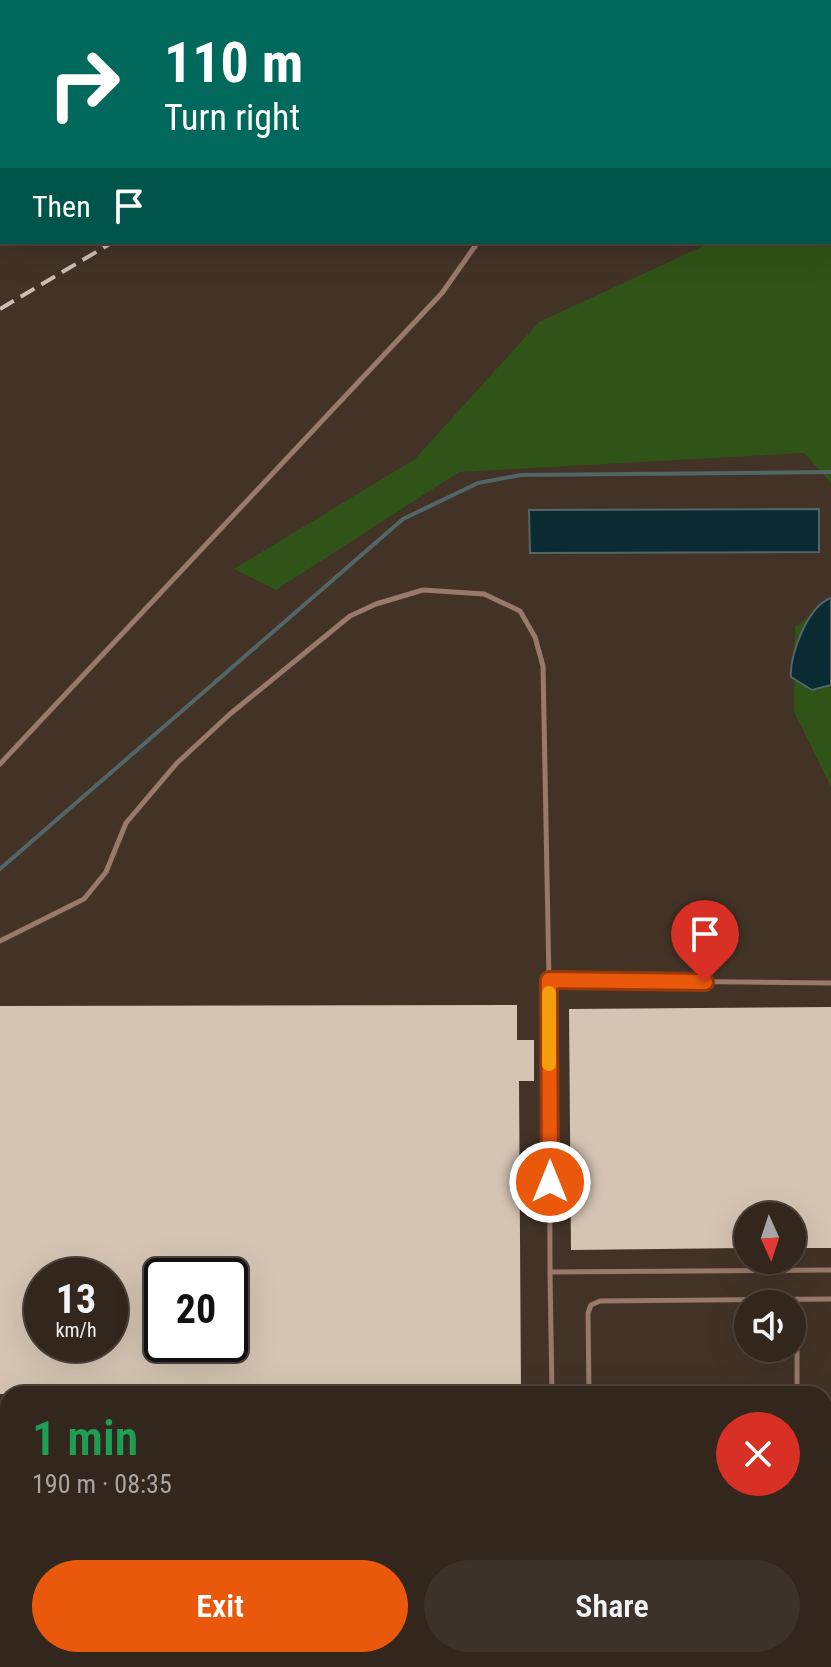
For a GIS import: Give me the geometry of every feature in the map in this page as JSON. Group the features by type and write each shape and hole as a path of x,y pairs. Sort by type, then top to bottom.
{"lane":[{"path":"0,764 442,293 477,244"},
{"path":"0,941 84,899 106,872 126,823 177,763 230,714 350,616 376,604 423,590 484,594 520,611 535,637 543,666 552,1386"},
{"path":"549,980 831,983"},
{"path":"550,1272 831,1270"},
{"path":"806,1299 831,1299"},
{"path":"589,1386 588,1313 591,1305 600,1301 734,1300"},
{"path":"797,1362 797,1386"}],"green space":[{"path":"708,244 831,244 831,483 804,453 459,472 276,590 234,569 415,459 539,322"},
{"path":"831,601 831,787 794,712 795,627"}],"water":[{"path":"819,509 819,552 530,553 529,510"},
{"path":"831,598 831,685 812,690 791,677 793,656 808,621"}],"building":[{"path":"517,1005 517,1040 534,1040 534,1081 519,1081 521,1386 0,1386 0,1006"},
{"path":"831,1007 831,1248 806,1248 806,1202 734,1202 734,1248 571,1250 569,1009"}],"waterway":[{"path":"0,869 403,519 478,483 521,475 831,472"}],"railway":[{"path":"0,309 110,244"}],"slow traffic":[{"path":"549,993 549,1064"}],"route":[{"path":"550,1182 549,980 705,982"}]}
